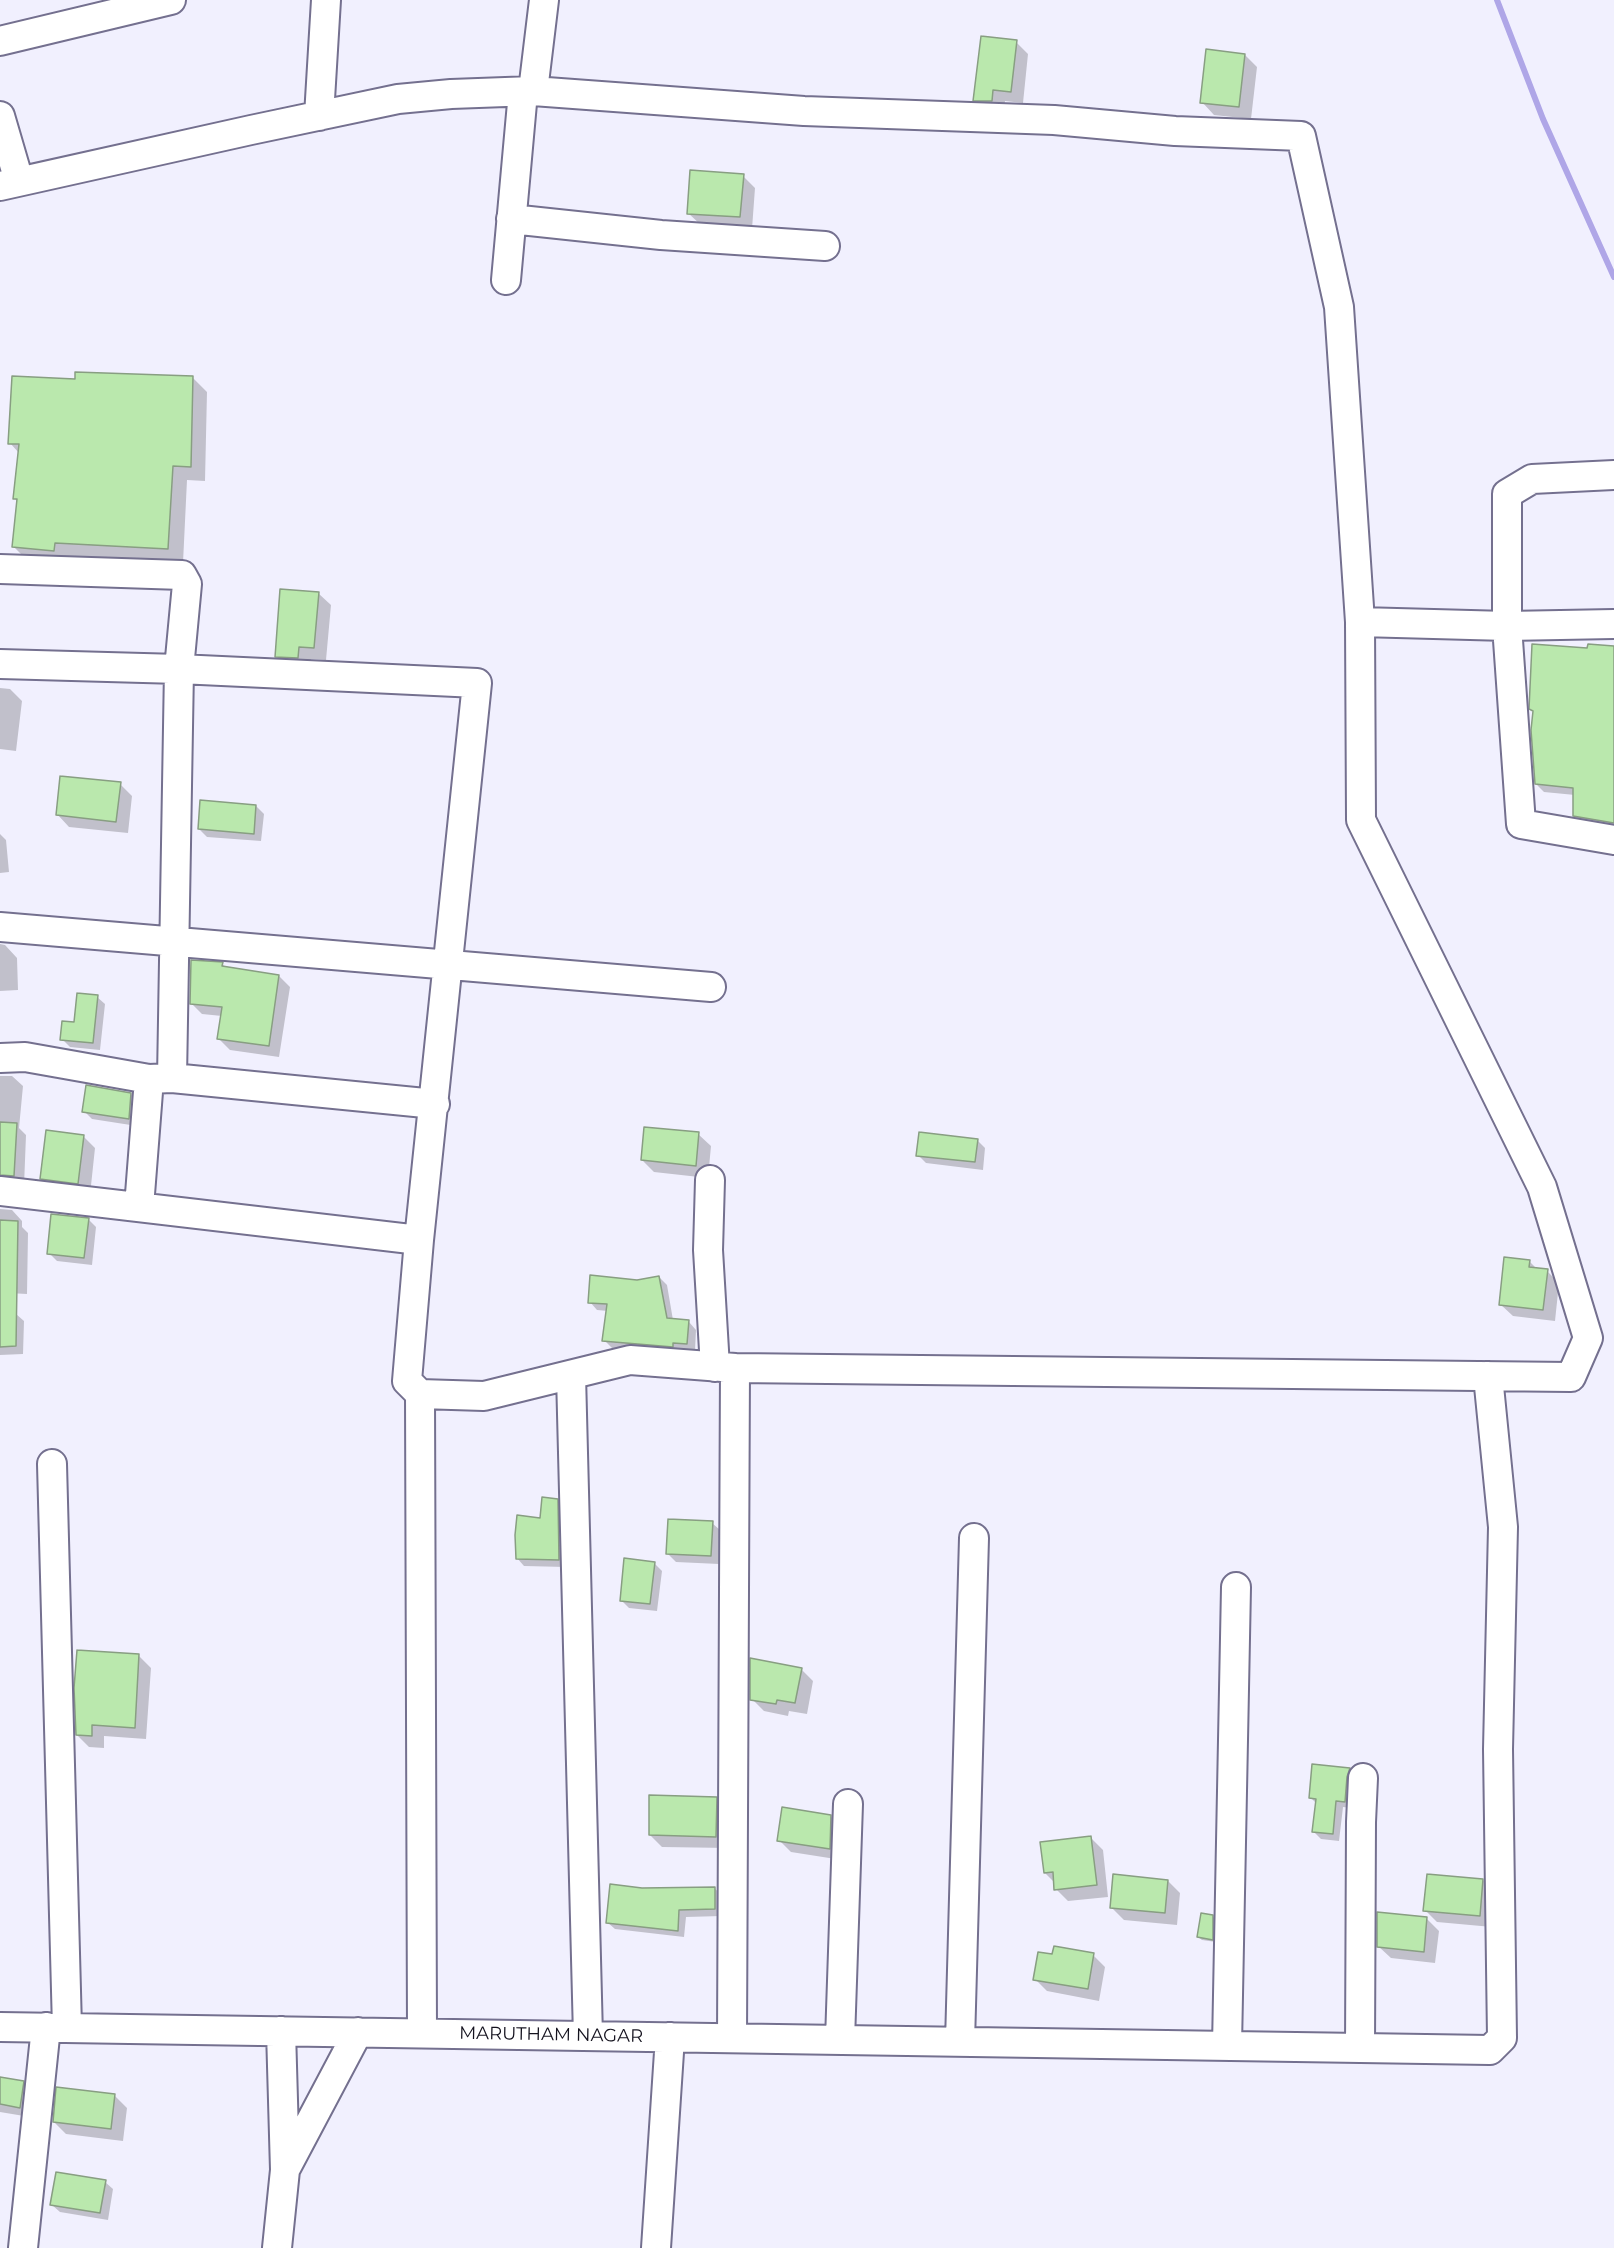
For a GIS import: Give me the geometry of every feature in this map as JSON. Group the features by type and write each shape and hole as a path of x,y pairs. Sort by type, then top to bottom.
{"street":[{"path":"0,41 171,0"},
{"path":"319,116 326,0"},
{"path":"506,280 511,219 528,91 544,0"},
{"path":"0,116 10,184 398,99 528,91 804,111 1054,120 1175,131 1301,136 1339,307 1360,622 1361,820 1542,1186 1588,1338 1571,1377 725,1367 630,1360 483,1396 420,1394 406,1381 477,683 179,669 0,664"},
{"path":"511,219 661,236 825,246"},
{"path":"1614,475 1532,479 1507,494 1507,626 1521,824 1614,840"},
{"path":"0,570 182,575 187,584 179,669 174,943 161,1078 139,1207"},
{"path":"1360,622 1507,626 1614,624"},
{"path":"0,927 711,987"},
{"path":"0,1058 25,1057 161,1078 435,1104"},
{"path":"710,1180 708,1250 725,1367 732,2038"},
{"path":"0,1191 419,1240"},
{"path":"571,1375 588,2036"},
{"name":"MARUTHAM NAGAR","path":"0,2027 1490,2050 1502,2038 1498,1749 1503,1527 1488,1376"},
{"path":"420,1394 422,2033"},
{"path":"23,2248 56,2028 52,1464"},
{"path":"960,2042 974,1538"},
{"path":"1227,2046 1236,1587"},
{"path":"1360,2048 1363,1778"},
{"path":"840,2040 848,1804"},
{"path":"277,2248 285,2170 282,2031"},
{"path":"285,2170 358,2032"},
{"path":"656,2248 670,2037"}],"building":[{"path":"981,36 1017,40 1011,92 993,90 992,101 973,101"},
{"path":"1206,49 1245,54 1239,107 1200,103"},
{"path":"690,170 744,174 740,217 687,214"},
{"path":"75,372 193,376 191,467 173,466 168,549 55,543 54,551 12,547 17,499 13,499 19,444 8,444 12,376 75,379"},
{"path":"280,589 319,592 314,648 299,647 298,658 275,657"},
{"path":"1532,644 1587,648 1588,644 1614,646 1614,823 1573,816 1573,788 1535,784 1531,730 1533,711 1529,709"},
{"path":"60,776 121,782 116,822 56,815"},
{"path":"200,800 256,805 254,834 198,829"},
{"path":"191,960 223,962 222,966 279,975 269,1046 217,1039 222,1007 190,1004"},
{"path":"77,993 98,995 93,1043 60,1040 62,1021 74,1022"},
{"path":"86,1085 131,1093 129,1119 82,1112"},
{"path":"0,1122 17,1123 14,1176 0,1175"},
{"path":"644,1127 699,1132 696,1166 641,1160"},
{"path":"46,1130 84,1135 78,1184 40,1179"},
{"path":"919,1132 978,1139 975,1162 916,1156"},
{"path":"51,1214 89,1218 84,1258 47,1254"},
{"path":"0,1220 18,1221 16,1346 0,1347"},
{"path":"1504,1257 1530,1260 1529,1267 1548,1269 1543,1310 1499,1305"},
{"path":"590,1275 637,1280 659,1276 667,1318 689,1320 687,1344 673,1343 673,1347 602,1341 607,1304 588,1303"},
{"path":"542,1497 558,1499 559,1560 516,1559 517,1515 540,1518"},
{"path":"668,1519 713,1521 711,1556 666,1554"},
{"path":"624,1558 655,1562 650,1604 620,1601"},
{"path":"77,1650 139,1654 135,1728 92,1725 92,1736 76,1735 74,1688"},
{"path":"750,1658 802,1668 795,1703 777,1700 776,1704 750,1700"},
{"path":"1312,1764 1350,1768 1345,1802 1336,1801 1333,1834 1312,1832 1316,1799 1309,1798"},
{"path":"649,1795 717,1797 716,1837 649,1835"},
{"path":"782,1807 831,1815 830,1849 777,1841"},
{"path":"1091,1836 1097,1885 1054,1890 1053,1872 1044,1873 1040,1842"},
{"path":"1113,1874 1168,1880 1165,1913 1110,1908"},
{"path":"1427,1874 1483,1879 1480,1916 1423,1911"},
{"path":"610,1884 642,1888 715,1887 715,1909 679,1910 678,1931 606,1923"},
{"path":"1377,1912 1427,1917 1424,1952 1377,1947"},
{"path":"1201,1913 1213,1915 1213,1940 1197,1937"},
{"path":"1054,1946 1094,1953 1088,1989 1033,1980 1038,1952 1052,1954"},
{"path":"0,2077 24,2081 20,2108 0,2104"},
{"path":"56,2087 115,2094 111,2129 53,2122"},
{"path":"56,2172 106,2180 100,2213 50,2205"}],"waterway":[{"path":"1497,0 1543,119 1614,277"}]}
